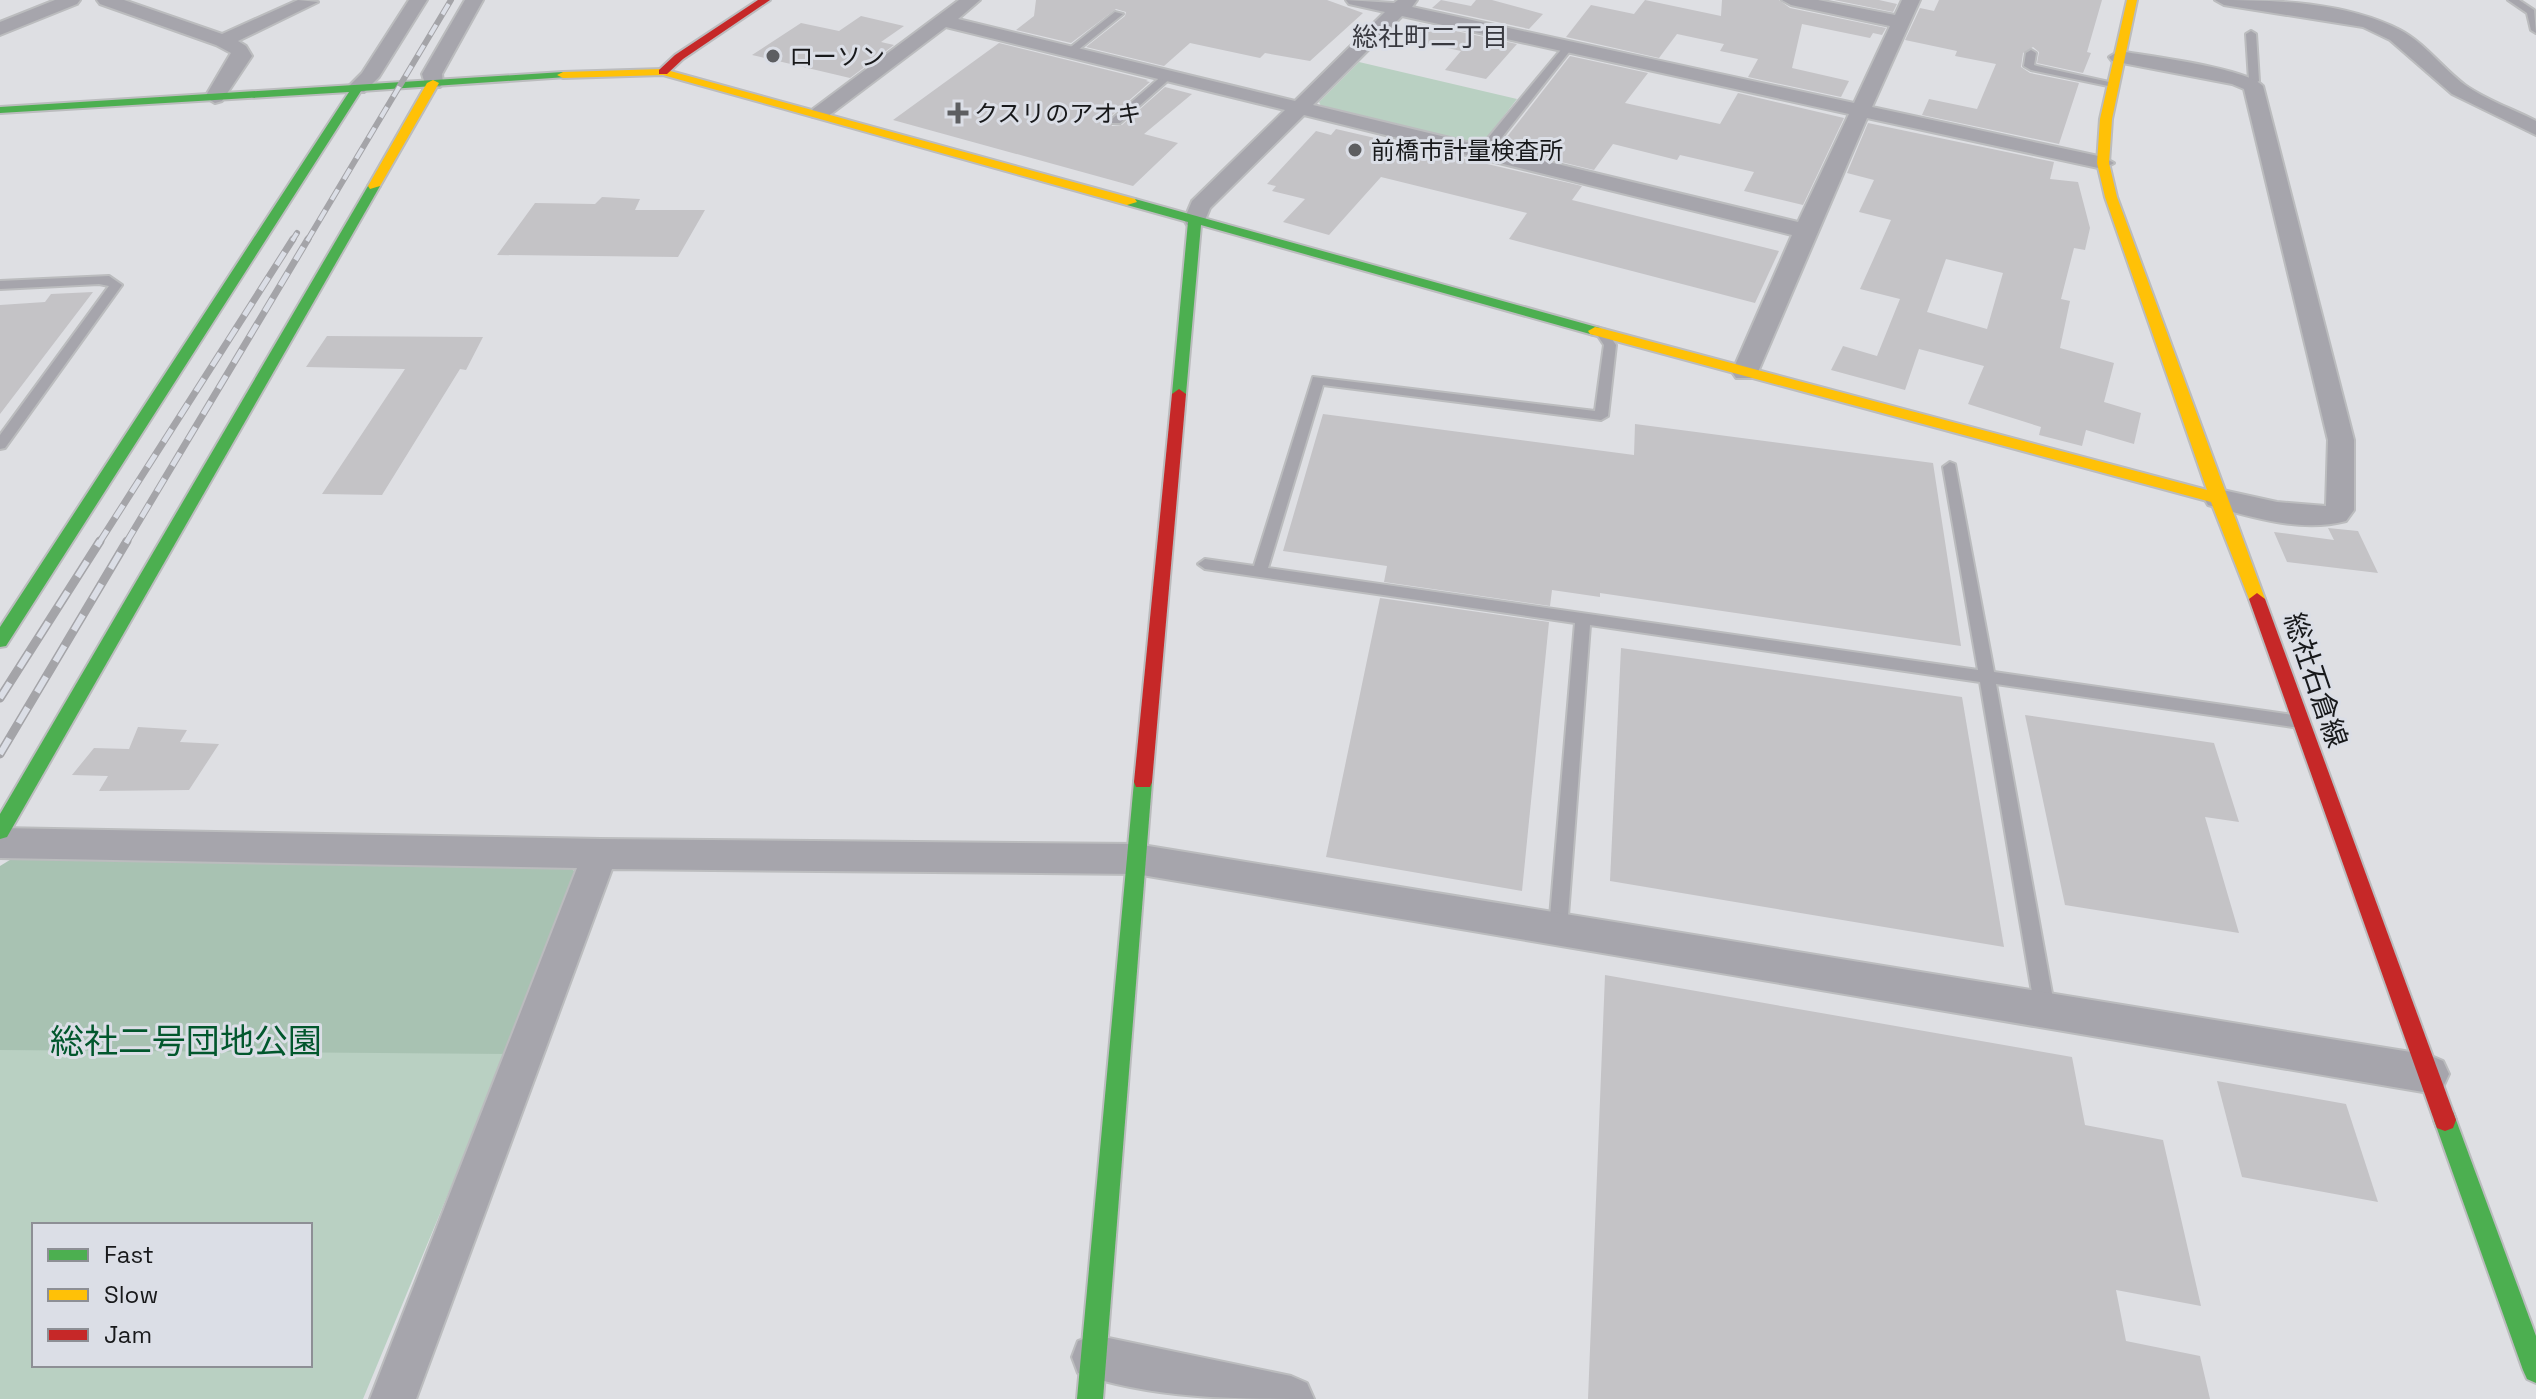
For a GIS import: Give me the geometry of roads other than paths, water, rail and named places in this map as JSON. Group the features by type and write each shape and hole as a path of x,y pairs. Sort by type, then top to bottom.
{"street":[{"path":"0,29 71,0"},
{"path":"106,0 223,41 239,50 242,56 215,97"},
{"path":"0,641 357,88 369,77 418,0"},
{"path":"0,831 433,83 432,74 474,0"},
{"path":"663,72 679,57 765,0"},
{"path":"820,113 971,0"},
{"path":"1355,0 1403,5 1568,47 2103,163"},
{"path":"1791,0 1900,22"},
{"path":"1745,372 1805,231 1911,0"},
{"name":"総社石倉線","path":"2132,0 2106,119 2103,163 2111,197 2536,1370"},
{"path":"2224,0 2335,15 2369,23 2397,36 2459,90 2534,126"},
{"path":"223,41 309,2"},
{"path":"1291,1399 1092,1378 1195,220 1200,206 1403,5"},
{"path":"943,21 1805,231"},
{"path":"0,110 628,71 663,72 820,113 1602,333 2218,498 2254,507 2331,516 2340,510 2341,440 2255,88 2249,83 2119,57"},
{"path":"0,843 600,854 1136,859 2429,1074"},
{"path":"393,1399 600,854"}],"lane":[{"path":"2513,0 2531,12 2536,30"},
{"path":"1070,52 1118,14"},
{"path":"2249,83 2254,81 2251,34"},
{"path":"1482,152 1568,47"},
{"path":"2031,53 2029,66 2034,68 2113,84"},
{"path":"1116,121 1168,76"},
{"path":"0,285 99,280 109,280 116,285 0,445"},
{"path":"1260,571 1318,380 1601,416 1610,345 1602,333"},
{"path":"1950,467 1984,676 2045,1010"},
{"path":"1205,564 2301,722"},
{"path":"1558,929 1583,618"}],"railway":[{"path":"307,241 451,0"},
{"path":"292,241 297,233"},
{"path":"99,543 293,239"},
{"path":"126,543 308,239"},
{"path":"0,698 100,541"},
{"path":"0,754 127,541"}],"place":[{"name":"ローソン","path":"773,56"},
{"name":"クスリのアオキ","path":"958,113"},
{"name":"前橋市計量検査所","path":"1355,150"}],"district":[{"name":"総社町二丁目","path":"1430,37"}],"park label":[{"name":"総社二号団地公園","path":"186,1041"}]}
